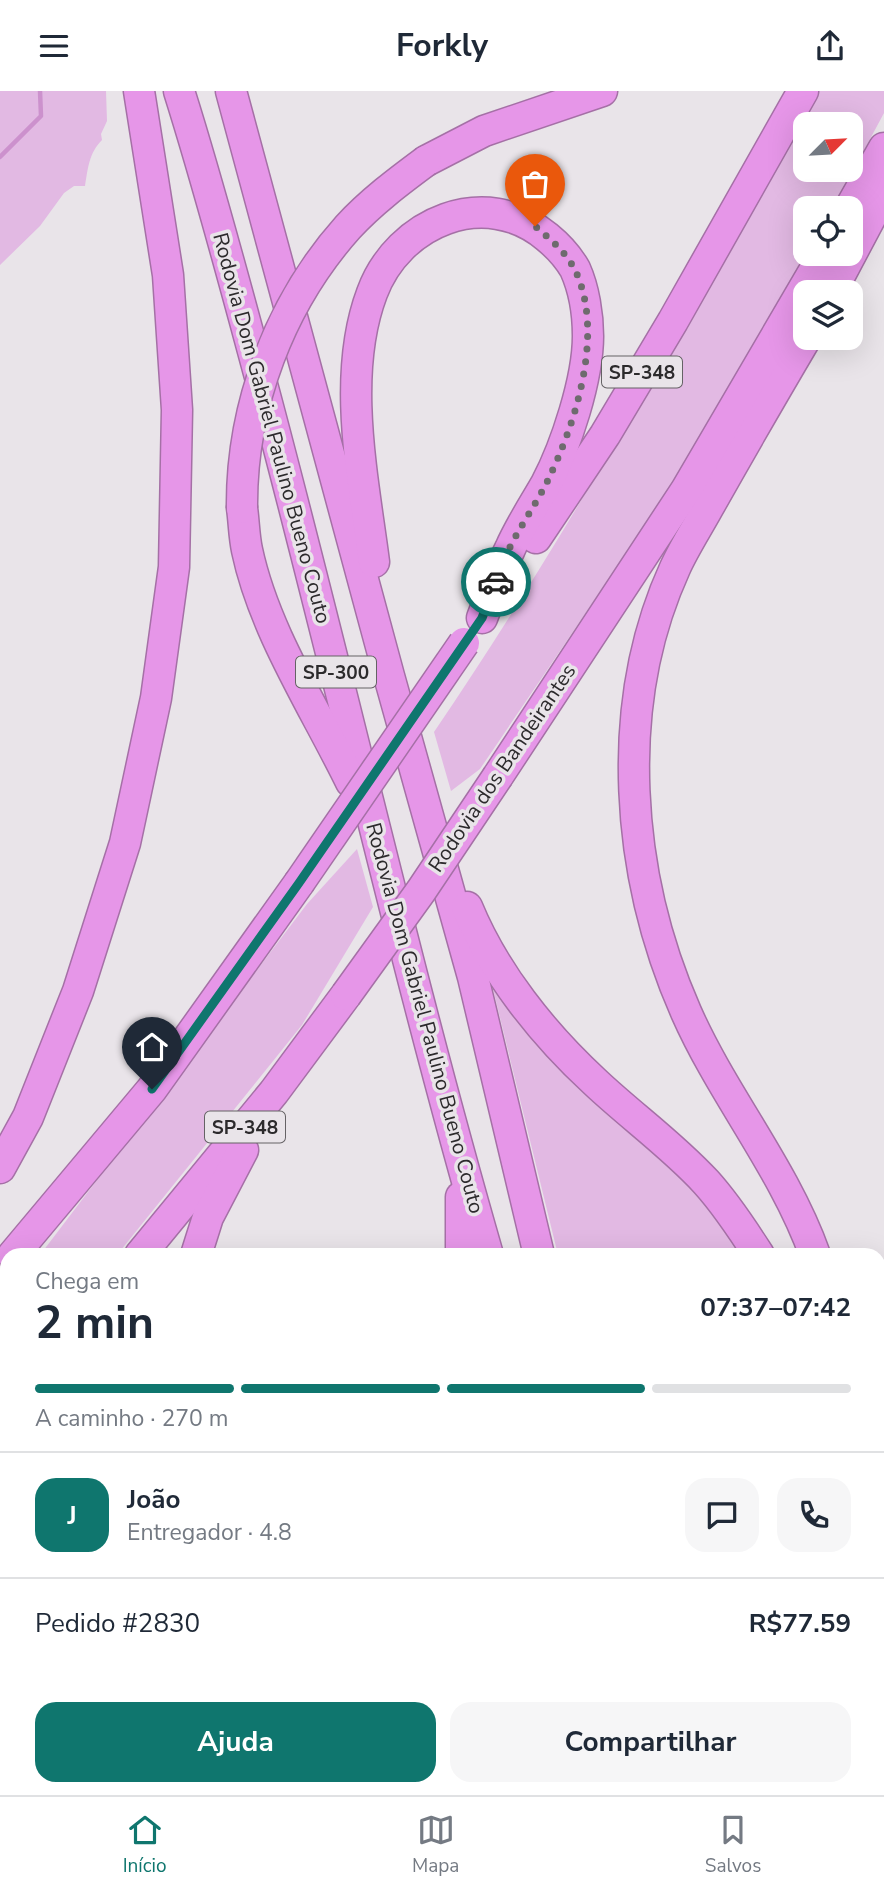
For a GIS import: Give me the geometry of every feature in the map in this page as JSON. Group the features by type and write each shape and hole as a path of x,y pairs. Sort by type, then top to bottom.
{"highway":[{"path":"0,1168 28,1117 78,991 125,843 156,698 174,567 177,410 168,275 139,91"},
{"name":"Rodovia Dom Gabriel Paulino Bueno Couto","path":"178,91 218,222 288,480 376,832 486,1248"},
{"name":"SP-300","path":"231,91 388,677 472,977 537,1248"},
{"path":"376,832 286,654 264,604 247,551 242,480 248,430 257,395 281,329 325,255 349,225 386,191 426,161 484,131 602,91"},
{"name":"SP-348","path":"19,1248 152,1089 299,883 482,618 605,435 803,91"},
{"path":"857,196 884,148"},
{"path":"837,280 884,192"},
{"path":"388,677 356,391 360,334 372,293 392,256 420,230 447,218 469,213 505,214 521,219 535,226 555,244 575,269 584,299 588,337 583,378 568,428 548,481 510,547 482,618"},
{"name":"Rodovia dos Bandeirantes","path":"146,1248 274,1092 421,891 686,490 817,266"},
{"path":"799,350 675,568 650,635 640,686 635,779 646,890 682,1002 709,1059 786,1189 812,1248"},
{"path":"423,801 473,922 509,983 567,1055 594,1082 669,1145 707,1183 736,1219 755,1248"},
{"path":"198,1248 208,1217 274,1092"},
{"path":"461,1161 461,1248"}],"shaded area":[{"path":"0,91 106,91 107,121 101,134 102,140 90,161 85,186 74,186 64,193 40,226 0,265"},
{"path":"814,91 884,91 884,113 863,152 863,112 802,112"},
{"path":"793,129 793,182 847,182 839,196 793,196 793,266 801,266 771,321 651,515 480,769 451,791 434,732 584,496"},
{"path":"357,849 373,907 302,1025 123,1248 45,1248 307,904"},
{"path":"482,944 612,1105 749,1248 556,1248"}],"waterway":[{"path":"0,157 41,116 40,91"}],"way so far":[{"path":"496,582 510,547 548,481 568,428 583,378 588,337 584,299 575,269 555,244 535,226"}],"route":[{"path":"152,1089 299,883 482,618 496,582"}]}
